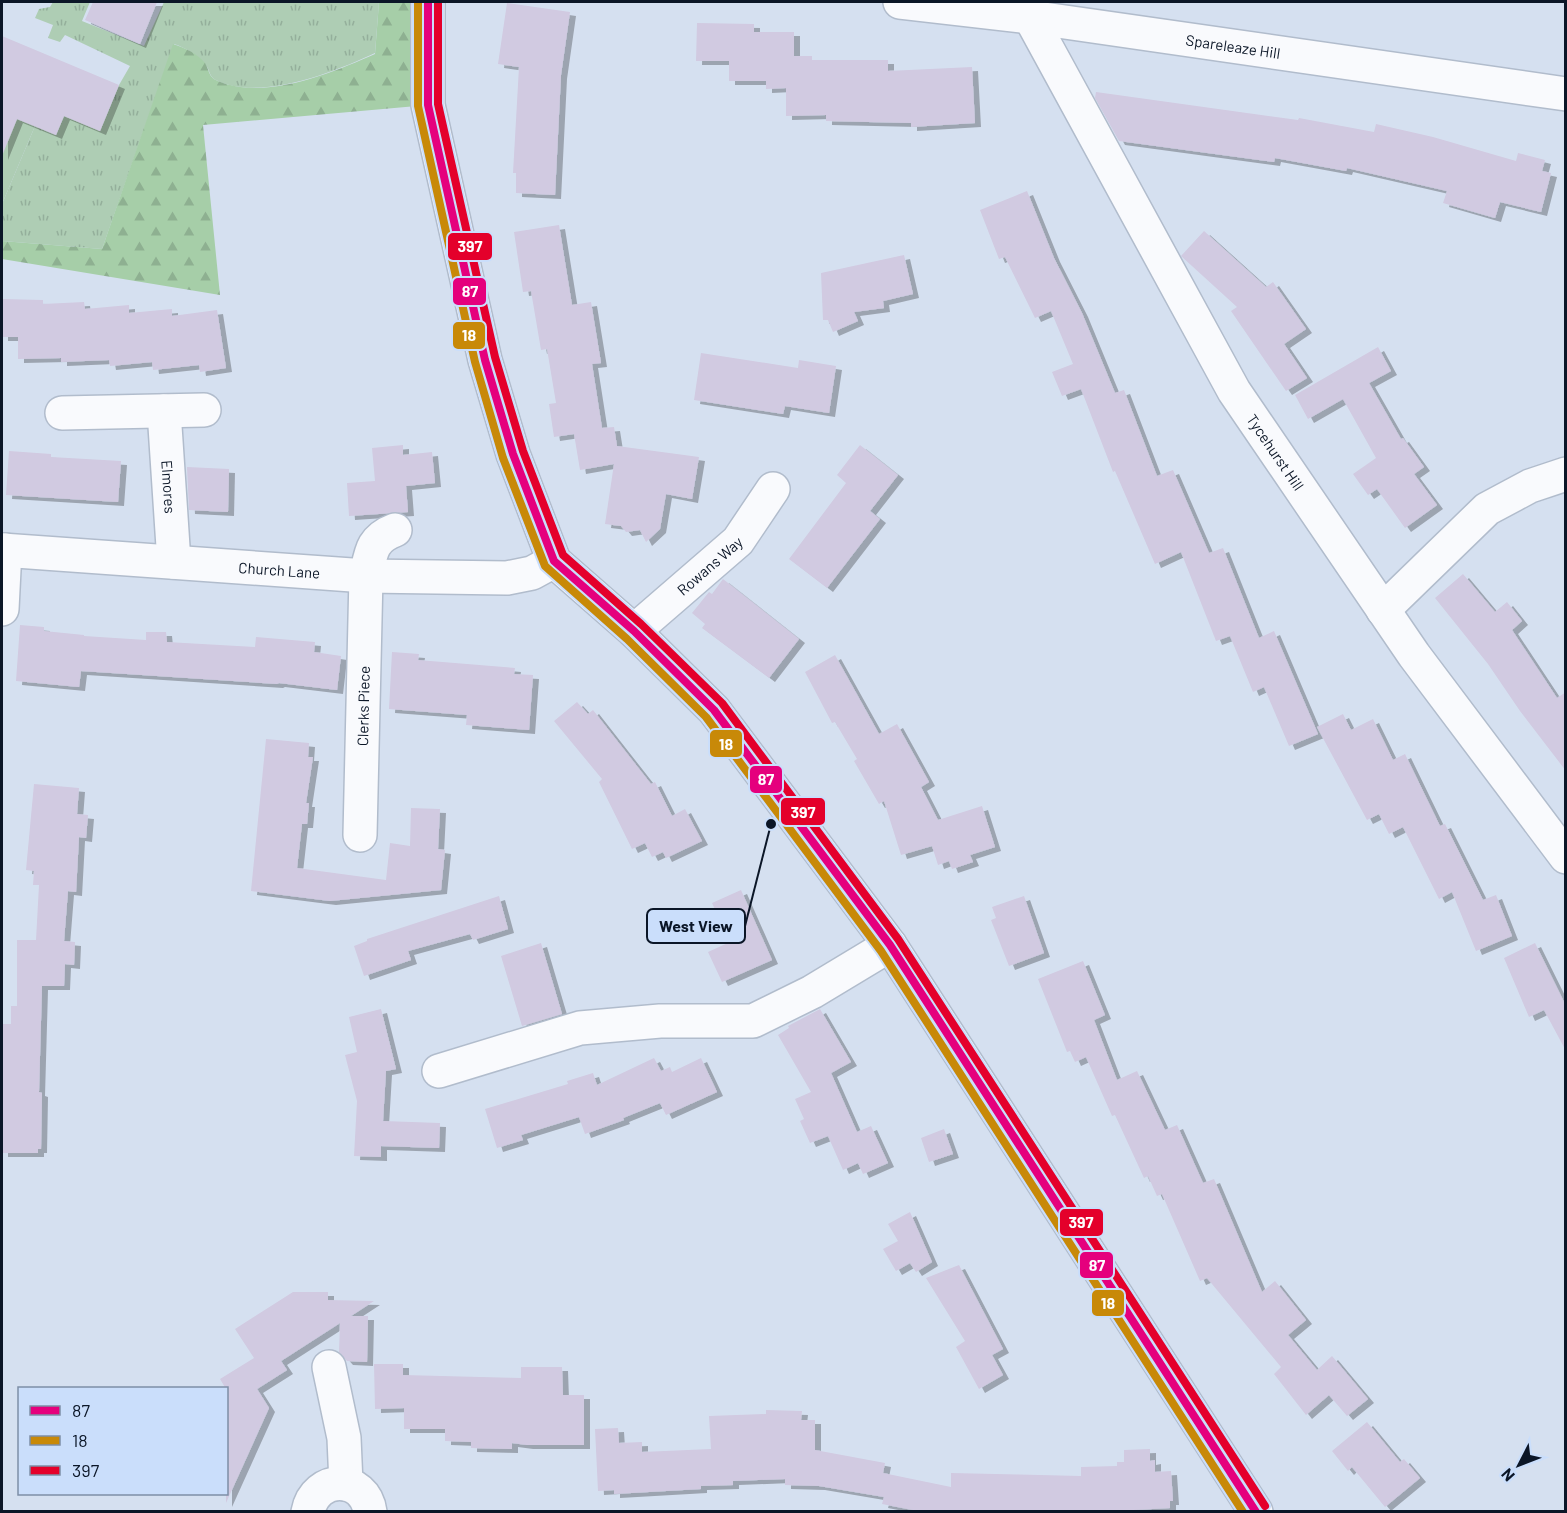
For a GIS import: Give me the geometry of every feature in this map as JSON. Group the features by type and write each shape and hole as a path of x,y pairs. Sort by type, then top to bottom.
{"street":[{"path":"428,2 428,105 485,360 513,453 554,561 634,631 714,710 890,945 1256,1512"},
{"name":"Spareleaze Hill","path":"900,2 1030,17 1566,94"},
{"name":"Tycehurst Hill","path":"1030,17 1234,391 1414,655 1566,857"},
{"path":"62,413 204,410"},
{"name":"Elmores","path":"164,411 174,562"},
{"path":"1383,610 1487,509 1530,486 1566,474"},
{"name":"Rowans Way","path":"634,631 738,541 773,489"},
{"name":"Clerks Piece","path":"360,835 366,576 373,546 384,534 395,530"},
{"path":"2,609 3,550"},
{"name":"Church Lane","path":"3,550 366,576 507,578 532,573 554,561"},
{"path":"439,1071 580,1028 660,1021 753,1021 812,992 890,945"},
{"path":"329,1367 344,1438 346,1484"},
{"path":"308,1512 312,1499 318,1492 336,1483 356,1488 364,1495 370,1512"}],"green space":[{"path":"53,2 90,2 82,21 144,46 164,2 379,2 375,53 298,82 255,88 218,81 211,76 205,64 198,57 174,44 102,249 2,241 2,204 35,126 56,135 64,116 100,131 119,85 130,66 65,35 60,42 48,38 53,25 35,18 39,9 50,7"},
{"path":"379,2 420,2 428,105 203,125 220,295 2,259 2,241 102,249 173,44 198,56 205,63 211,76 218,81 256,88 298,82 375,54"},
{"path":"17,119 35,126 2,204 2,132 10,135"}],"building":[{"path":"93,2 157,2 140,44 85,20"},
{"path":"507,3 570,12 561,75 555,195 516,193 516,173 513,173 519,67 498,64"},
{"path":"697,23 754,24 754,32 794,32 794,56 812,56 812,60 888,60 888,71 972,67 975,123 911,127 911,123 826,121 826,115 786,116 786,88 766,89 766,81 729,81 729,61 696,61"},
{"path":"2,36 119,85 100,131 64,116 56,135 17,119 2,156"},
{"path":"1096,92 1298,120 1299,118 1374,132 1376,124 1433,137 1516,161 1518,153 1545,160 1542,171 1551,173 1541,212 1500,202 1495,218 1443,203 1447,191 1347,168 1346,171 1275,158 1274,162 1119,141 1095,98"},
{"path":"1027,191 1054,258 1082,313 1115,393 1124,390 1157,476 1173,470 1209,553 1223,548 1259,638 1274,631 1318,734 1289,746 1264,687 1253,692 1230,636 1216,641 1181,552 1155,564 1115,471 1113,472 1081,389 1062,396 1052,372 1073,364 1051,311 1035,318 1005,257 999,259 980,210"},
{"path":"559,225 572,305 591,302 601,363 592,364 602,428 614,427 617,446 699,457 692,499 666,494 660,529 646,542 640,530 626,532 621,526 605,524 614,464 580,470 574,434 554,437 549,404 556,403 547,349 541,350 531,291 523,292 514,232"},
{"path":"1204,231 1266,287 1273,282 1306,329 1284,344 1307,378 1286,391 1231,311 1237,307 1181,256"},
{"path":"904,255 913,294 883,301 884,308 854,312 858,321 833,332 828,320 823,320 821,273"},
{"path":"2,299 43,300 43,304 84,302 85,309 129,305 129,313 172,309 172,316 217,310 226,368 200,372 199,365 153,370 152,362 110,366 109,360 61,362 61,358 18,359 18,337 2,337"},
{"path":"1378,347 1391,371 1369,383 1401,439 1403,438 1424,467 1414,474 1437,505 1405,528 1377,489 1368,495 1353,474 1376,458 1343,399 1308,419 1295,395"},
{"path":"701,353 798,368 799,360 836,366 829,413 785,406 783,414 694,400"},
{"path":"403,445 403,455 432,452 435,483 406,486 408,512 349,516 347,483 375,481 372,448"},
{"path":"860,445 898,475 870,511 880,519 827,588 789,559 846,483 837,475"},
{"path":"9,451 51,454 51,457 121,461 118,502 6,495"},
{"path":"187,467 229,469 228,512 189,510"},
{"path":"1463,574 1495,612 1507,602 1522,621 1512,630 1557,698 1566,692 1566,771 1520,711 1488,664 1435,598"},
{"path":"723,579 799,639 769,678 702,628 705,624 692,613 709,592 712,594"},
{"path":"20,625 44,627 44,631 84,636 146,640 146,632 166,632 167,642 255,647 256,637 315,642 314,652 341,656 337,690 279,683 81,671 79,687 16,681"},
{"path":"392,652 419,654 418,660 515,668 514,674 533,675 529,730 466,725 467,715 389,709"},
{"path":"835,655 879,734 897,724 929,782 921,787 938,820 982,806 995,847 970,855 973,862 952,869 949,861 938,865 932,846 901,855 884,801 879,804 854,761 857,759 835,722 832,723 805,672"},
{"path":"577,702 588,714 593,710 651,784 655,782 672,816 685,809 702,841 666,858 663,852 652,857 645,843 632,849 599,782 602,779 554,721"},
{"path":"1343,714 1351,730 1373,719 1393,760 1405,754 1440,826 1445,824 1483,900 1496,895 1512,936 1476,951 1452,892 1439,899 1403,827 1389,834 1379,814 1367,820 1317,727"},
{"path":"266,739 309,743 308,757 313,757 306,803 309,803 307,824 302,824 297,868 386,880 390,843 410,846 411,808 440,809 438,849 445,850 441,890 330,901 251,891"},
{"path":"34,784 79,788 77,814 88,815 86,838 79,837 76,892 68,891 64,941 75,942 74,965 65,964 64,986 42,986 39,1092 42,1093 41,1149 38,1149 38,1153 2,1153 2,1024 11,1024 11,1006 17,1006 17,940 36,940 39,885 33,885 34,871 26,870"},
{"path":"741,890 772,960 722,982 708,952 730,942 712,903"},
{"path":"499,896 508,929 473,940 470,934 408,951 411,960 364,976 354,946 367,939"},
{"path":"1024,896 1044,953 1009,966 991,920 996,918 992,907"},
{"path":"541,943 562,1014 522,1026 501,956"},
{"path":"1535,943 1566,1006 1566,1051 1544,1010 1529,1017 1504,958"},
{"path":"1083,961 1105,1015 1094,1020 1117,1080 1137,1071 1165,1130 1177,1125 1203,1183 1214,1179 1262,1292 1275,1281 1306,1320 1288,1335 1317,1370 1332,1356 1368,1399 1347,1416 1329,1395 1306,1415 1274,1374 1281,1367 1207,1278 1200,1281 1162,1194 1157,1196 1148,1176 1144,1178 1115,1115 1112,1116 1086,1057 1075,1062 1070,1051 1067,1052 1038,979"},
{"path":"381,1009 396,1069 386,1071 383,1121 440,1123 439,1148 381,1146 381,1157 354,1156 357,1101 345,1055 357,1052 349,1017"},
{"path":"820,1009 851,1062 831,1073 857,1132 871,1126 888,1163 863,1174 858,1163 843,1170 828,1136 810,1143 800,1121 804,1119 795,1099 811,1092 778,1035 789,1028 788,1026"},
{"path":"654,1058 661,1071 670,1067 672,1072 701,1058 717,1092 666,1115 660,1103 623,1118 624,1120 585,1134 579,1117 521,1135 523,1140 497,1148 485,1109 568,1084 567,1081 593,1073 597,1085"},
{"path":"944,1129 953,1154 929,1162 921,1138"},
{"path":"910,1212 932,1262 916,1272 910,1263 896,1271 883,1249 898,1241 888,1224"},
{"path":"959,1265 1003,1349 992,1355 1003,1375 979,1389 956,1347 965,1341 926,1278"},
{"path":"293,1292 328,1292 328,1300 374,1301 351,1316 368,1316 367,1362 347,1361 339,1352 340,1323 281,1361 287,1370 257,1389 269,1408 226,1503 226,1495 228,1495 228,1387 225,1387 220,1379 254,1358 235,1329"},
{"path":"374,1364 403,1364 403,1375 521,1378 521,1367 562,1367 563,1395 584,1395 584,1445 512,1443 512,1449 471,1448 471,1442 445,1441 445,1429 404,1429 404,1408 375,1409"},
{"path":"766,1410 802,1411 801,1420 815,1420 815,1450 885,1463 883,1473 951,1487 951,1473 1081,1476 1081,1467 1117,1466 1117,1462 1124,1462 1124,1450 1150,1449 1150,1461 1155,1460 1155,1472 1171,1471 1173,1501 1170,1501 1170,1508 1134,1510 1134,1512 923,1512 882,1504 884,1497 819,1486 785,1485 785,1479 733,1481 733,1485 701,1486 701,1489 614,1494 614,1490 598,1491 595,1429 618,1428 619,1443 642,1442 642,1452 711,1449 709,1416 766,1414"},
{"path":"1367,1422 1400,1462 1404,1459 1420,1478 1385,1507 1352,1467 1348,1471 1332,1451"}],"transit line":[{"name":"18","path":"418,2 418,106 475,362 503,458 545,566 627,639 706,717 881,951 1243,1512"},
{"name":"87","path":"428,2 428,105 485,360 513,454 554,561 634,631 714,710 890,945 1256,1512"},
{"name":"397","path":"438,2 438,104 495,357 523,451 563,555 641,624 722,703 898,939 1265,1506"}],"place":[{"name":"West View","path":"771,824"}]}
